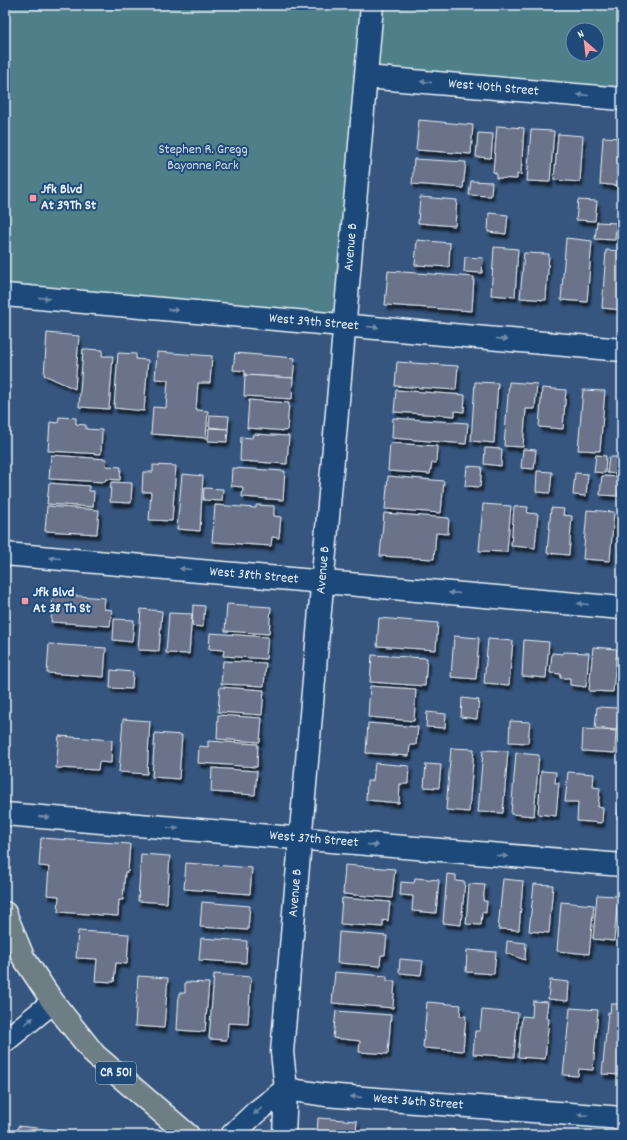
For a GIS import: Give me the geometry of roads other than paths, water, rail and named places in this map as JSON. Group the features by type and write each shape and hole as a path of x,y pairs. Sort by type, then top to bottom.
{"main road":[{"name":"CR 501","path":"5,912 22,957 52,1002 95,1055 188,1135"}],"street":[{"name":"Avenue B","path":"284,1135 286,1089 282,1052 372,5"},
{"name":"West 40th Street","path":"366,77 622,99"},
{"name":"West 39th Street","path":"5,294 622,350"},
{"name":"West 38th Street","path":"5,554 622,608"},
{"name":"West 37th Street","path":"5,814 622,865"},
{"path":"5,1040 52,1002"},
{"name":"West 36th Street","path":"286,1089 325,1095 622,1118"},
{"path":"232,1135 255,1113 286,1089"}],"place":[{"name":"Jfk Blvd At 39Th St","path":"33,198"},
{"name":"Jfk Blvd At 38 Th St","path":"25,601"}],"park label":[{"name":"Stephen R. Gregg Bayonne Park","path":"203,158"}]}
